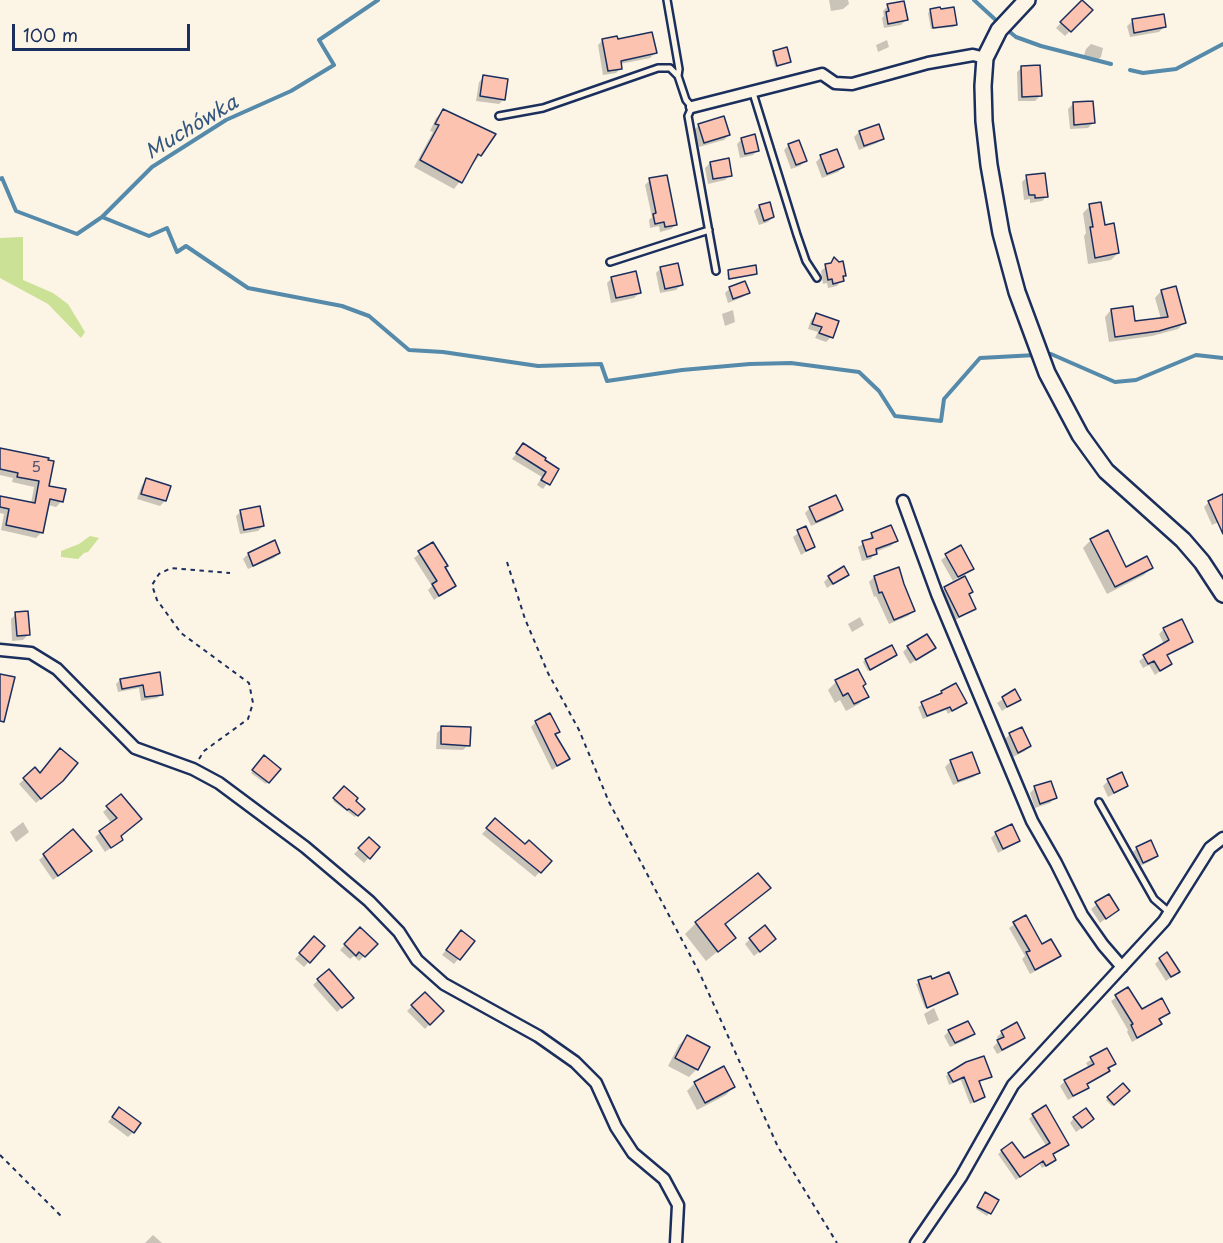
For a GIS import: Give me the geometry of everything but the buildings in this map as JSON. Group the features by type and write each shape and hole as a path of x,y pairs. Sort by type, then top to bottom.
{"main road":[{"path":"1027,0 1003,25 986,58 983,98 989,165 1006,253 1017,292 1042,362 1060,402 1075,427 1106,471 1183,540 1202,562 1223,594"}],"street":[{"path":"692,107 822,74 835,83 852,84 927,63 973,55 986,58"},
{"path":"903,501 937,594 1032,821 1082,915 1122,967"},
{"path":"0,650 31,653 57,669 135,748 193,769 219,783 267,818 369,901 399,932 417,960 444,984 538,1036 575,1062 596,1083 616,1127 633,1153 664,1179 678,1204 676,1243"},
{"path":"916,1243 961,1177 1013,1085 1122,967 1169,912 1210,848 1223,838"}],"lane":[{"path":"667,0 676,46 678,76 686,100 692,107 688,116 716,271"},
{"path":"499,116 543,108 658,68 670,68 678,76"},
{"path":"753,93 797,235 806,261 817,278"},
{"path":"610,262 709,230"},
{"path":"1099,802 1154,899 1169,912"}],"path":[{"path":"507,562 525,619 543,662 579,730 609,801 700,974 778,1147 837,1243"},
{"path":"193,769 204,751 248,718 253,702 249,683 181,633 157,600 152,585 159,574 171,568 230,573"},
{"path":"0,1155 61,1216"}],"green space":[{"path":"23,237 23,280 53,293 68,304 85,332 81,338 48,304 0,278 0,238"},
{"path":"90,536 99,538 88,552 78,559 61,557 61,551 79,544"}],"waterway":[{"name":"Muchówka","path":"0,179 2,178 16,211 77,234 102,217 152,167 226,120 291,91 334,65 319,40 378,0"},
{"name":"Muchówka","path":"974,0 999,23"},
{"name":"Muchówka","path":"1005,28 1016,37 1041,46 1111,64"},
{"name":"Muchówka","path":"1130,70 1143,73 1176,69 1223,44"},
{"path":"102,217 149,236 167,228 177,252 186,246 248,288 342,306 369,316 409,350 443,352 538,366 601,364 607,381 682,370 791,363 859,372 879,391 895,416 941,421 944,399 980,358 1036,355"},
{"path":"1043,354 1051,354 1115,382 1136,380 1196,355 1223,358"}]}
